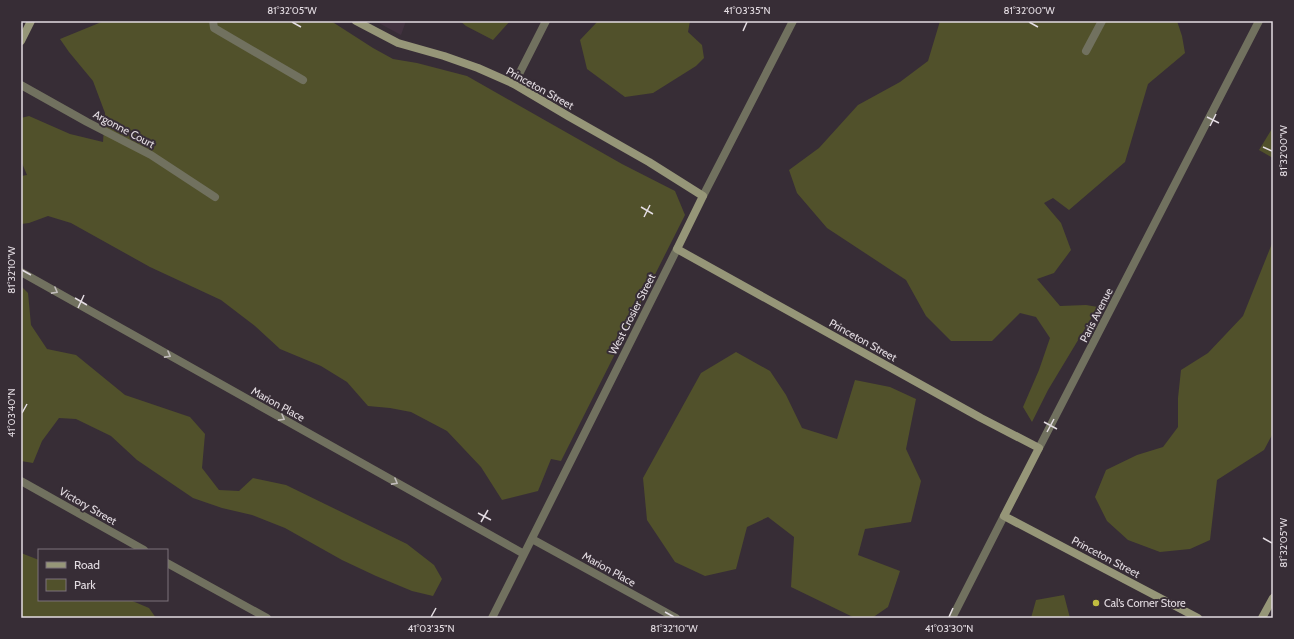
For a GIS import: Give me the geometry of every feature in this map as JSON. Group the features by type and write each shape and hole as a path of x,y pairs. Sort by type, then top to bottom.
{"street":[{"path":"21,41 31,21"},
{"path":"213,21 214,28 303,80"},
{"name":"Princeton Street","path":"356,21 398,43 451,58 514,84 649,162 703,196"},
{"path":"514,84 546,21"},
{"name":"West Crosier Street","path":"492,618 703,196 793,21"},
{"path":"1086,51 1102,21"},
{"name":"Paris Avenue","path":"952,618 1259,21"},
{"name":"Argonne Court","path":"21,85 87,122 151,155 215,197"},
{"name":"Princeton Street","path":"677,249 981,418 1039,448"},
{"name":"Marion Place","path":"21,272 524,554"},
{"name":"Victory Street","path":"21,481 142,549"},
{"name":"Princeton Street","path":"1004,516 1198,618"},
{"name":"Marion Place","path":"532,539 676,618"},
{"path":"168,564 267,618"},
{"path":"1262,618 1273,598"}],"shaded area":[{"path":"375,21 406,21 401,35"}],"green space":[{"path":"104,21 331,21 393,59 417,63 467,76 622,164 675,191 685,215 561,461 551,459 538,491 502,500 481,467 447,431 411,412 368,406 347,382 321,366 280,349 255,326 221,300 150,267 71,223 48,216 29,223 21,224 21,176 27,175 21,161 21,118 29,116 70,134 103,142 105,113 93,81 60,39"},
{"path":"460,21 510,21 493,40 466,26"},
{"path":"598,21 690,21 688,32 702,45 704,58 696,66 653,93 625,97 587,69 580,40"},
{"path":"940,21 1177,21 1182,36 1185,53 1148,84 1125,162 1069,210 1053,198 1044,203 1061,223 1071,250 1054,273 1037,279 1060,306 1086,305 1098,307 1048,390 1032,422 1023,407 1039,370 1050,338 1036,317 1020,313 992,341 951,341 926,316 906,280 827,228 797,193 789,170 819,148 858,105 900,82 928,61"},
{"path":"1273,127 1273,158 1259,150"},
{"path":"1273,241 1273,433 1264,450 1217,480 1210,540 1190,549 1160,552 1128,540 1107,521 1095,497 1106,470 1137,455 1163,447 1178,427 1178,398 1181,370 1208,353 1243,316"},
{"path":"21,286 28,293 31,325 47,349 76,355 125,395 190,417 205,434 202,468 219,490 239,491 253,478 286,485 407,544 434,565 442,579 433,596 412,591 376,576 342,560 285,528 252,515 222,508 193,498 137,460 111,436 76,419 59,418 42,441 33,463 21,461"},
{"path":"736,352 770,371 786,395 802,428 837,439 855,380 890,387 916,399 906,449 921,481 911,522 865,529 858,555 900,571 888,607 872,618 855,618 791,587 794,537 768,517 747,527 736,569 705,576 675,562 647,520 643,478 701,373"},
{"path":"21,553 38,560 38,601 132,601 149,608 156,618 21,618"},
{"path":"1064,595 1070,618 1031,618 1036,600"}],"place":[{"name":"Cal’s Corner Store","path":"1096,603"}]}
